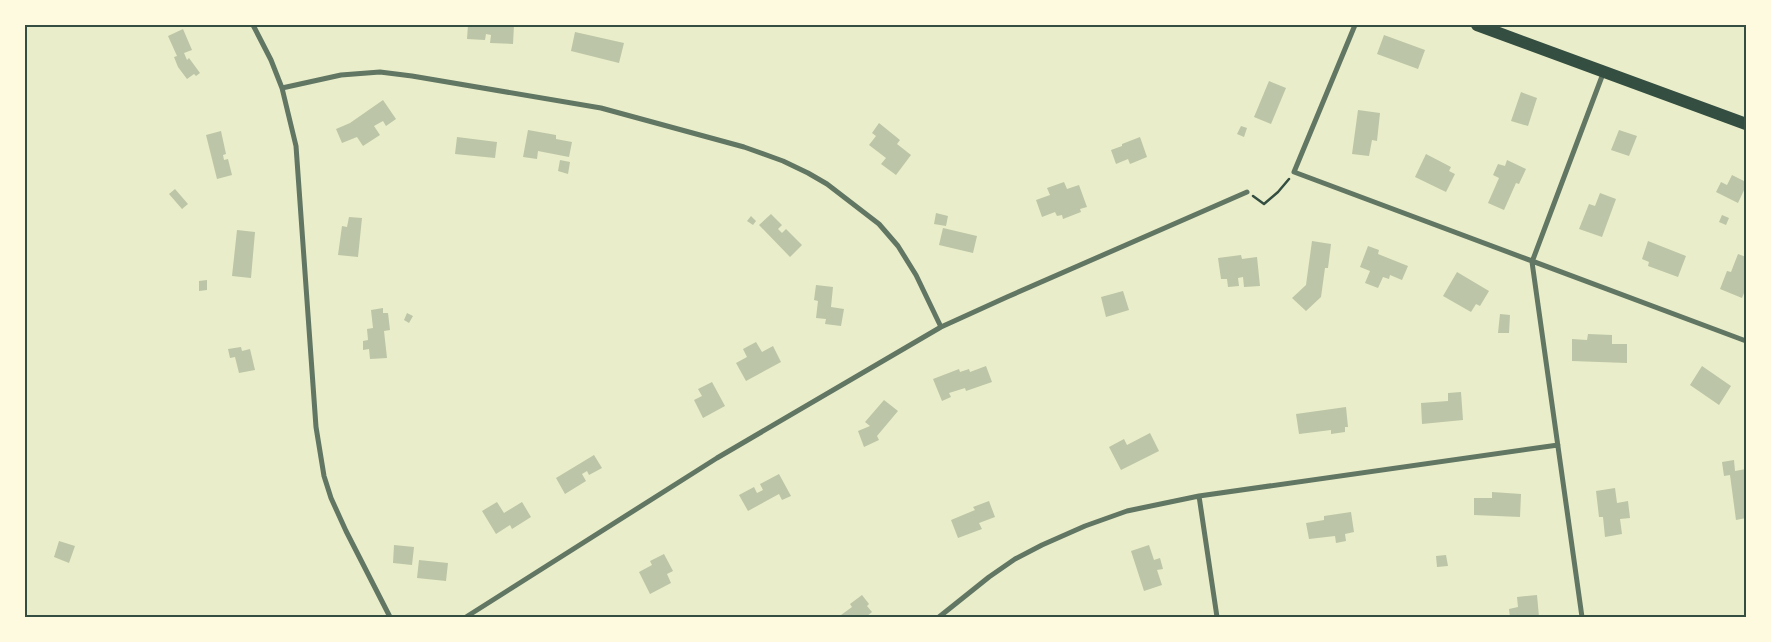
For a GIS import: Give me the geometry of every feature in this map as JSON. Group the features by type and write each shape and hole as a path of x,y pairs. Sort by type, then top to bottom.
{"main road":[{"path":"1477,25 1604,70 1746,124"}],"street":[{"path":"253,25 271,60 282,88 296,146 316,427 324,476 346,531 390,617"},
{"path":"1355,25 1294,172 1746,341"},
{"path":"1582,617 1532,262 1604,70"},
{"path":"282,88 341,75 380,72 412,76 600,108 726,142 783,161 827,184 879,224 898,246 916,275 942,328"},
{"path":"466,617 710,462 942,328 1007,297 1247,192"},
{"path":"940,617 989,577 1015,560 1042,545 1085,526 1126,511 1199,496 1558,445"},
{"path":"1199,496 1217,617"}],"path":[{"path":"1247,192 1264,204 1278,192 1294,172"}],"building":[{"path":"468,25 514,25 513,44 490,43 491,35 486,34 485,40 467,39"},
{"path":"183,29 192,50 184,53 187,60 189,58 200,73 196,76 194,74 187,79 178,67 174,57 177,56 168,36"},
{"path":"575,32 624,43 619,63 571,51"},
{"path":"1384,35 1425,50 1418,69 1377,54"},
{"path":"1269,81 1286,88 1271,124 1254,117"},
{"path":"1521,92 1537,98 1528,126 1511,121"},
{"path":"383,100 396,119 386,126 383,121 374,126 380,135 363,146 357,137 342,143 336,129 350,123"},
{"path":"1358,110 1380,113 1377,141 1372,140 1369,156 1352,154"},
{"path":"879,123 900,140 897,144 911,155 896,175 881,164 886,158 869,145 876,136 872,133"},
{"path":"1241,126 1247,128 1244,137 1237,134"},
{"path":"528,130 556,135 556,139 572,142 569,157 538,151 537,159 523,157"},
{"path":"1619,130 1637,136 1629,156 1611,150"},
{"path":"221,131 226,154 223,155 224,160 228,159 232,175 217,179 206,135"},
{"path":"457,137 497,142 495,158 455,154"},
{"path":"1140,137 1147,157 1130,164 1128,159 1116,164 1111,150"},
{"path":"1426,154 1451,167 1449,171 1455,174 1446,192 1415,177"},
{"path":"560,160 570,162 568,174 558,171"},
{"path":"1507,160 1526,169 1519,184 1516,183 1504,210 1488,203 1499,178 1493,175 1498,164 1505,166"},
{"path":"1732,175 1746,182 1738,203 1716,192 1721,182 1727,185"},
{"path":"1064,182 1067,189 1079,185 1087,207 1080,209 1081,212 1063,219 1062,215 1057,216 1055,212 1042,217 1036,200 1050,195 1047,188"},
{"path":"175,189 188,204 182,209 169,194"},
{"path":"1600,193 1616,199 1602,237 1579,229 1589,204 1595,206"},
{"path":"936,213 948,216 946,226 934,224"},
{"path":"771,214 782,225 778,229 782,233 786,229 802,245 790,257 759,225"},
{"path":"1722,215 1729,218 1726,225 1719,222"},
{"path":"751,216 756,221 753,225 747,221"},
{"path":"349,217 362,218 358,257 338,255 342,226 347,227"},
{"path":"943,228 977,236 973,253 939,245"},
{"path":"237,230 255,232 251,278 232,276"},
{"path":"1312,241 1331,244 1328,268 1325,268 1321,297 1306,311 1292,298 1306,285"},
{"path":"1648,241 1686,256 1678,277 1648,266 1649,262 1642,259"},
{"path":"1368,246 1379,250 1378,254 1408,266 1402,280 1390,275 1389,279 1383,277 1378,288 1365,283 1370,271 1360,267"},
{"path":"1738,254 1746,257 1746,288 1742,298 1720,289 1727,271 1731,272"},
{"path":"1241,255 1242,259 1257,257 1260,286 1244,287 1243,277 1238,278 1239,286 1228,287 1227,279 1221,279 1218,258"},
{"path":"1457,272 1489,291 1480,306 1476,304 1471,312 1443,296"},
{"path":"207,280 207,290 199,291 199,281"},
{"path":"816,285 833,287 831,307 844,309 841,326 825,324 826,319 816,318 818,301 814,300"},
{"path":"1123,291 1129,310 1106,317 1101,297"},
{"path":"383,308 383,313 388,313 390,330 384,331 387,358 370,359 369,349 363,350 363,341 368,340 367,329 373,328 371,310"},
{"path":"407,313 413,316 409,323 404,320"},
{"path":"1500,314 1510,315 1509,333 1498,333"},
{"path":"1588,334 1612,335 1612,344 1627,344 1627,363 1572,361 1572,339 1587,340"},
{"path":"756,342 762,352 773,346 781,362 746,381 736,363 747,357 743,349"},
{"path":"241,347 242,351 250,349 255,370 239,373 235,357 230,358 228,349"},
{"path":"986,366 992,382 966,391 965,388 949,393 951,397 942,401 933,379 959,369 960,372 969,369 970,372"},
{"path":"1702,366 1731,386 1719,405 1690,385"},
{"path":"712,382 725,406 703,418 694,400 702,396 698,389"},
{"path":"1461,392 1463,420 1422,424 1421,403 1448,401 1448,393"},
{"path":"884,400 898,411 877,436 879,440 864,447 858,431 870,426 865,422"},
{"path":"1346,407 1348,427 1345,427 1345,432 1331,434 1331,430 1299,434 1296,414"},
{"path":"1150,433 1159,451 1121,470 1109,447 1124,439 1127,445"},
{"path":"594,455 602,468 589,475 587,471 582,474 586,481 565,494 556,478"},
{"path":"1734,460 1735,471 1746,469 1746,518 1736,520 1730,475 1724,476 1722,462"},
{"path":"779,474 791,496 782,500 779,494 748,511 739,495 754,487 757,493 763,490 760,484"},
{"path":"1615,488 1617,503 1628,501 1630,518 1620,519 1622,534 1605,537 1603,517 1599,517 1596,491"},
{"path":"1492,492 1521,494 1520,517 1474,515 1474,498 1492,498"},
{"path":"989,501 995,517 979,523 982,529 958,538 951,520 975,510 973,507"},
{"path":"497,502 504,513 522,502 531,517 512,529 510,525 496,534 482,511"},
{"path":"1351,512 1354,532 1345,534 1346,541 1336,543 1335,536 1309,539 1306,523 1324,520 1324,516"},
{"path":"59,541 75,546 69,563 54,557"},
{"path":"394,545 414,547 412,565 393,563"},
{"path":"1149,545 1154,560 1160,558 1163,569 1157,570 1162,585 1144,591 1131,551"},
{"path":"664,554 673,571 667,574 671,583 650,594 639,572 652,565 650,561"},
{"path":"1446,555 1448,566 1437,567 1436,556"},
{"path":"419,560 448,563 446,581 417,578"},
{"path":"862,595 872,612 866,617 843,617 841,615 852,607 850,604"},
{"path":"1537,595 1539,617 1510,617 1509,609 1518,607 1517,597"}]}
